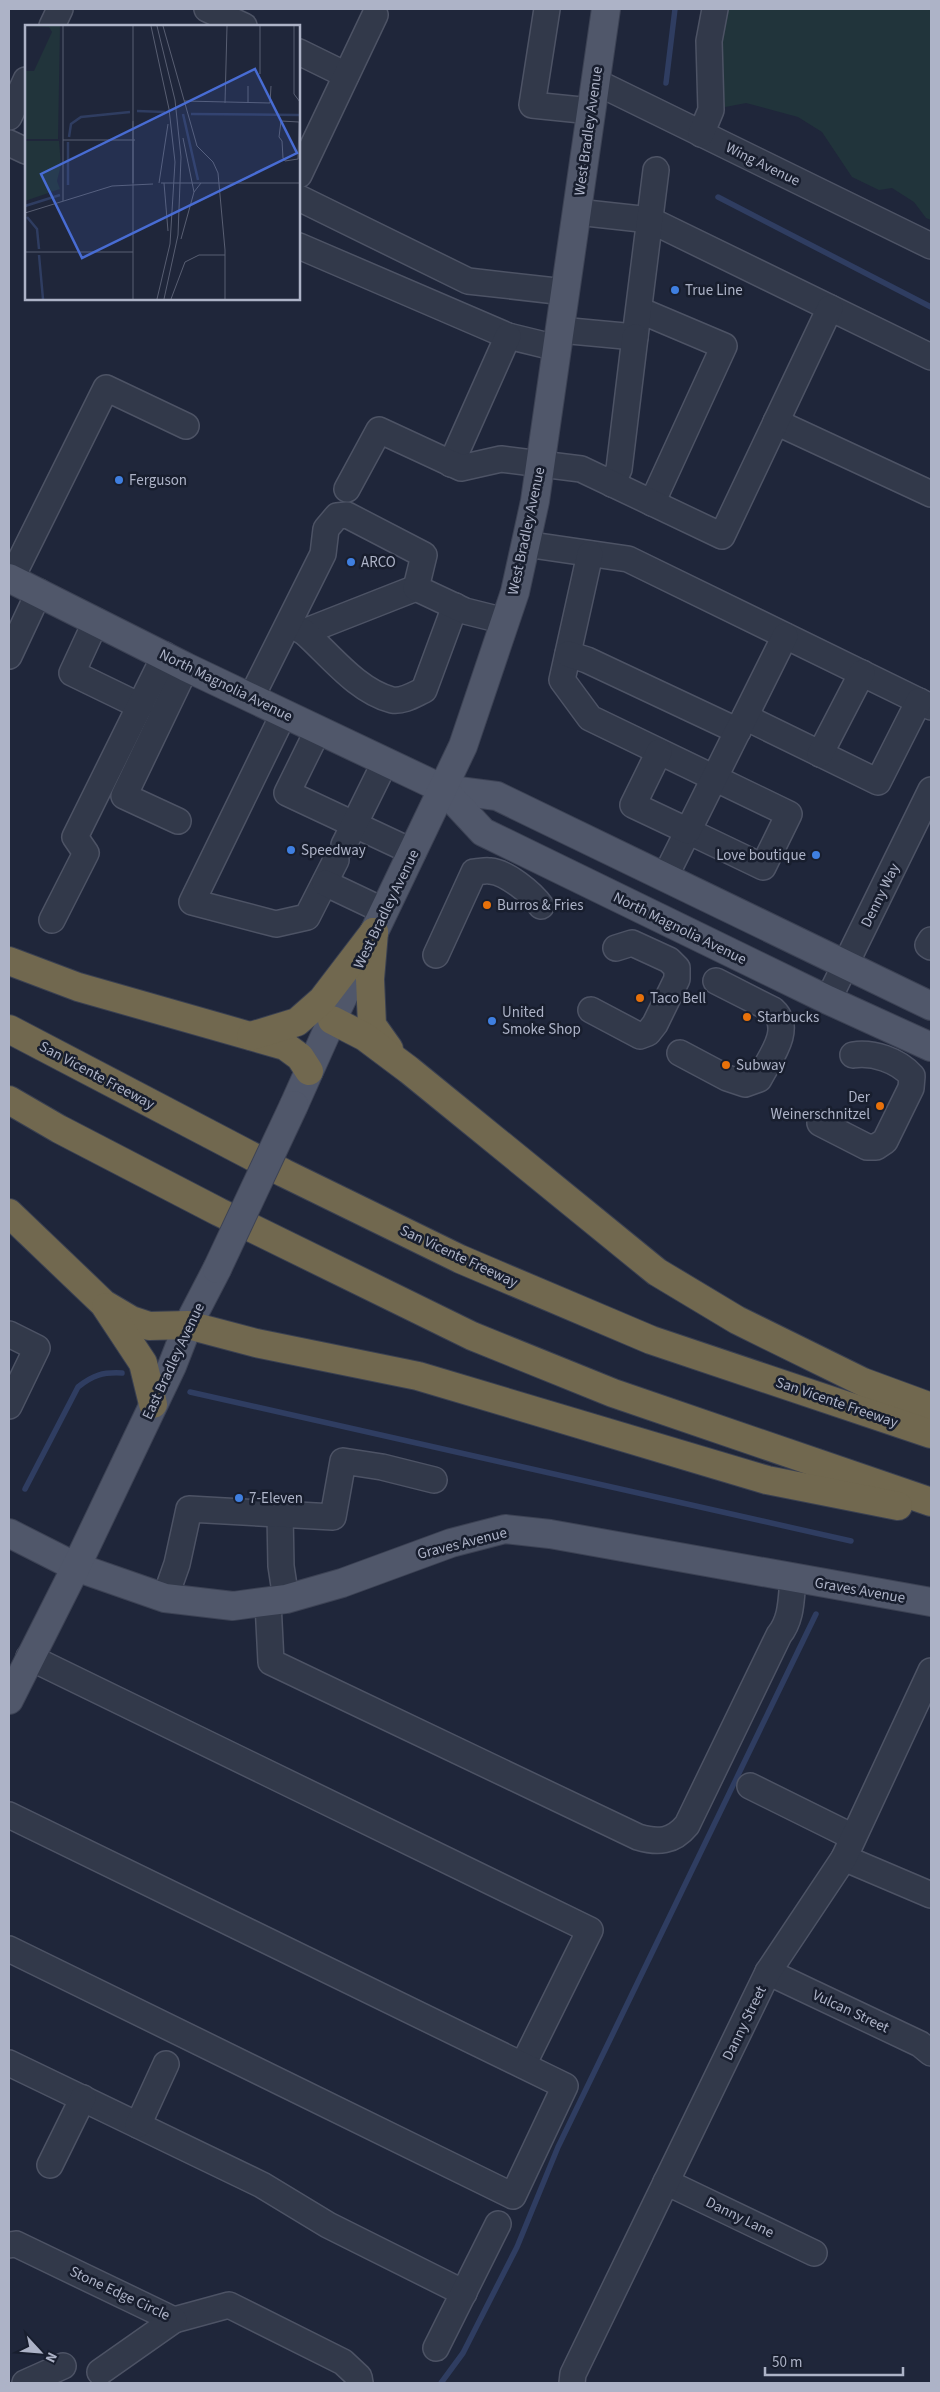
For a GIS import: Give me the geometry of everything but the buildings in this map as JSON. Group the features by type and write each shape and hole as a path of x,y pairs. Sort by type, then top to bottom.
{"highway":[{"path":"251,1036 297,1022 322,1000 379,921"},
{"path":"379,921 370,979 372,1025 383,1042 409,1070"},
{"path":"9,961 78,987 285,1046 300,1057 309,1071"},
{"path":"332,1020 365,1037 409,1070 658,1272 737,1320 863,1382 931,1407"},
{"name":"San Vicente Freeway","path":"9,1029 284,1173 460,1259 651,1340 931,1434"},
{"path":"9,1100 59,1129 219,1212 472,1336 613,1393 931,1502"},
{"path":"9,1213 104,1304 143,1363 153,1404"},
{"path":"104,1304 131,1320 149,1326 188,1325 256,1343 418,1376 767,1480 931,1512"}],"main road":[{"name":"West Bradley Avenue","path":"332,1020 463,746 515,592 540,464 606,9"},
{"name":"North Magnolia Avenue","path":"10,578 175,661 443,789 497,796 931,1006"},
{"name":"North Magnolia Avenue","path":"443,789 484,832 828,1000 931,1047"},
{"name":"East Bradley Avenue","path":"9,1700 76,1567 172,1366 188,1325 217,1269 332,1020"},
{"name":"Graves Avenue","path":"9,1533 76,1567 165,1598 233,1606 277,1601 342,1583 451,1543 505,1529 550,1534 793,1579 931,1602"}],"street":[{"path":"52,25 60,9"},
{"path":"207,9 242,25"},
{"path":"547,9 532,105 592,111"},
{"path":"702,134 711,110 709,42 714,9"},
{"path":"300,173 375,11"},
{"path":"300,52 346,75"},
{"path":"9,117 25,82"},
{"name":"Wing Avenue","path":"596,82 931,246"},
{"path":"9,143 25,151"},
{"path":"612,484 619,469 656,170"},
{"path":"300,198 468,281 565,292"},
{"path":"577,212 650,220 931,357"},
{"path":"300,246 508,336 558,339 635,336"},
{"path":"347,489 379,430 461,468 501,459 581,469 722,536 830,308"},
{"path":"639,310 724,346 652,503"},
{"path":"451,464 508,336"},
{"path":"10,578 106,388 186,426"},
{"path":"776,422 931,494"},
{"path":"251,698 296,628 323,554 325,534 329,523 342,514 424,554 416,588"},
{"path":"525,544 628,559 925,704 878,782 820,754 741,724 588,660 568,654"},
{"path":"590,554 562,680 590,718 788,814 763,867 633,805 659,752"},
{"path":"296,628 416,588 465,611 505,621"},
{"path":"9,656 39,592"},
{"path":"296,628 362,686 392,700 402,700 424,690 455,606"},
{"path":"96,621 72,673 140,706"},
{"path":"665,877 785,636"},
{"path":"52,920 86,853 75,838 140,706 175,661"},
{"path":"175,661 124,796 178,821"},
{"path":"820,754 862,673"},
{"path":"284,713 192,902 276,924 307,917 385,762"},
{"path":"318,730 287,793 344,843 413,852"},
{"name":"Denny Way","path":"828,1000 929,803"},
{"path":"436,955 474,872 491,870 518,883 533,894 541,906"},
{"path":"325,883 379,921"},
{"path":"931,940 928,945 931,947"},
{"path":"591,1010 640,1036 648,1033 656,1024 677,980 677,968 669,960 632,942 616,948"},
{"path":"680,1053 727,1078 746,1084 760,1080 782,1033 779,1015 774,1010 716,981"},
{"path":"820,1123 867,1147 876,1147 885,1141 898,1115 911,1088 912,1076 904,1067 878,1056 866,1053 853,1055"},
{"path":"9,1334 37,1348 16,1372 9,1406"},
{"path":"165,1598 177,1564 188,1509 333,1517 343,1461 382,1467 434,1480"},
{"path":"280,1514 281,1566 271,1662 638,1837 657,1841 675,1837 687,1824 784,1628 791,1610 793,1579"},
{"path":"30,1657 590,1930 523,2065"},
{"name":"Danny Street","path":"572,2383 573,2374 768,1972 848,1847 931,1671"},
{"path":"750,1786 848,1847 931,1895"},
{"path":"9,1815 565,2086 514,2196 9,1949"},
{"name":"Vulcan Street","path":"768,1972 920,2044 931,2053"},
{"path":"9,2063 262,2185 328,2225 464,2293"},
{"path":"138,2125 166,2064"},
{"path":"50,2166 83,2098"},
{"name":"Danny Lane","path":"666,2182 814,2253"},
{"path":"436,2348 498,2224"},
{"name":"Stone Edge Circle","path":"9,2245 16,2244 174,2320 229,2305 342,2362 359,2376 360,2383"},
{"path":"100,2372 174,2320"},
{"path":"25,2383 63,2366"}],"shaded area":[{"path":"721,9 931,9 931,220 926,218 914,202 892,188 879,190 852,177 822,132 798,117 746,103 720,108"}],"waterway":[{"path":"666,83 675,9"},
{"path":"718,197 931,307"},
{"path":"25,1489 78,1387 99,1375 122,1373"},
{"path":"190,1392 851,1541"},
{"path":"441,2383 463,2353 517,2247 558,2147 816,1614"}],"place":[{"name":"True Line","path":"675,290"},
{"name":"Ferguson","path":"119,480"},
{"name":"ARCO","path":"351,562"},
{"name":"Speedway","path":"291,850"},
{"name":"Love boutique","path":"816,855"},
{"name":"Burros & Fries","path":"487,905"},
{"name":"Taco Bell","path":"640,998"},
{"name":"Starbucks","path":"747,1017"},
{"name":"United Smoke Shop","path":"492,1021"},
{"name":"Subway","path":"726,1065"},
{"name":"Der Weinerschnitzel","path":"880,1106"},
{"name":"7-Eleven","path":"239,1498"}]}
